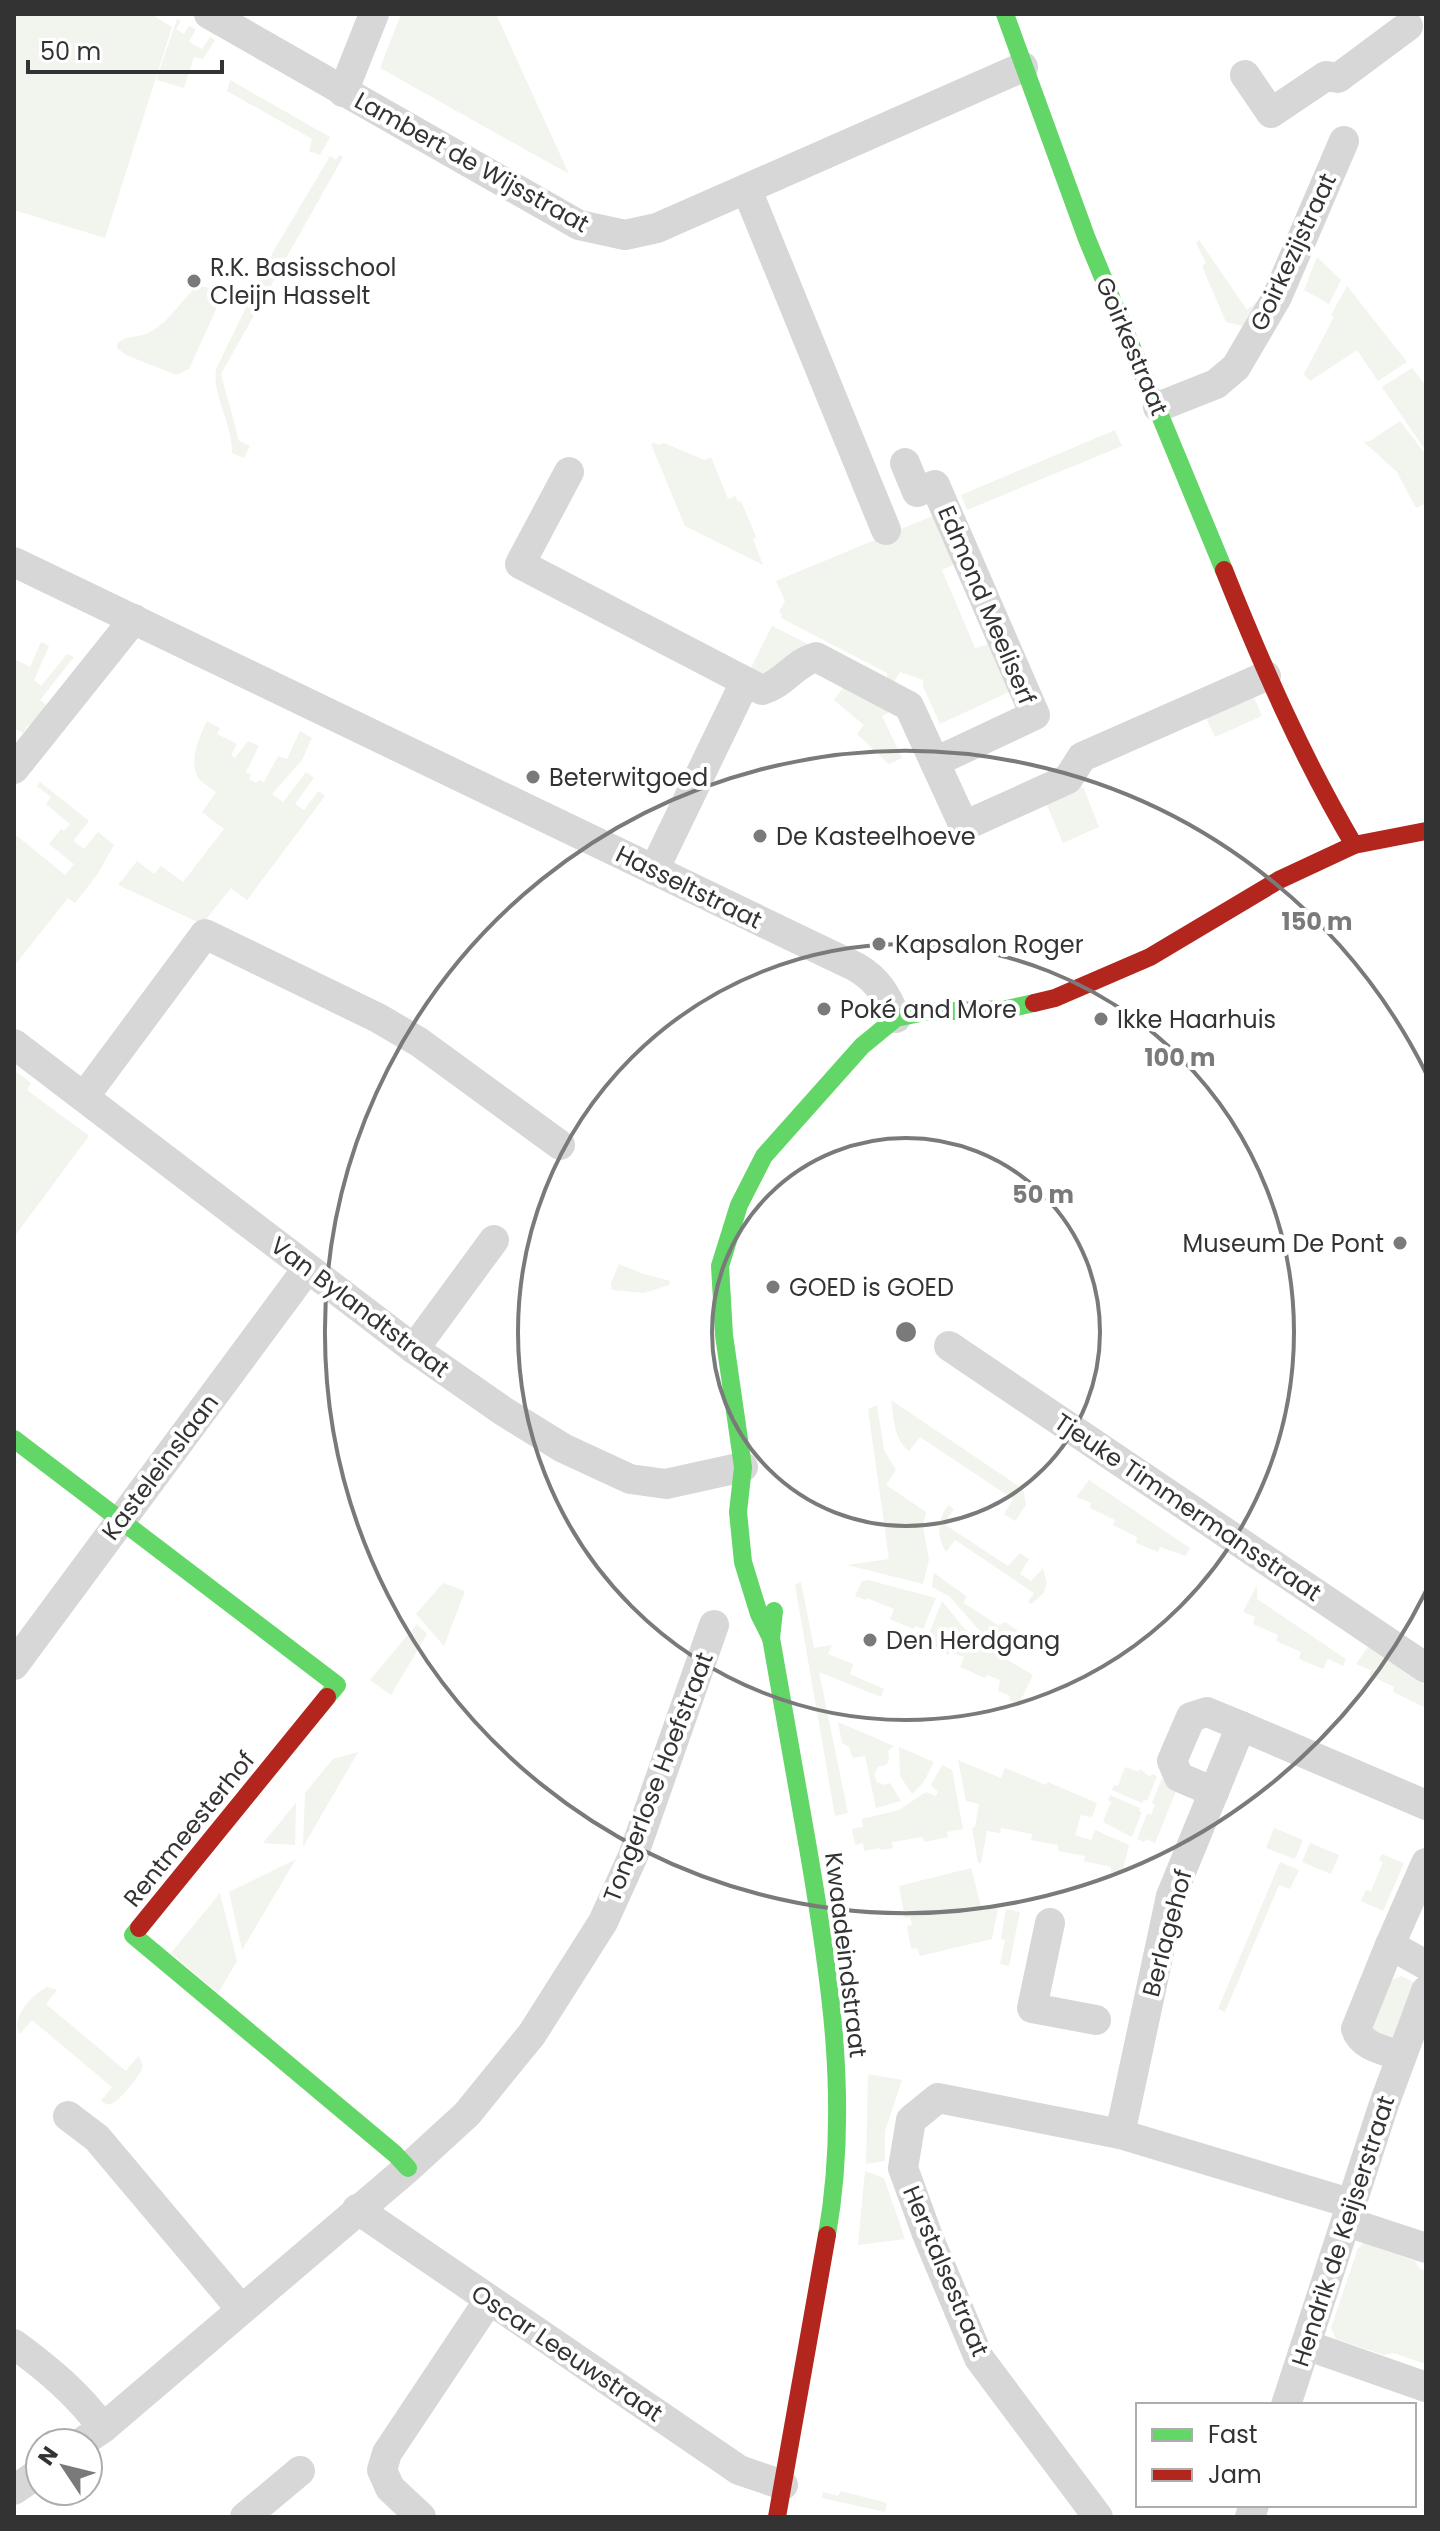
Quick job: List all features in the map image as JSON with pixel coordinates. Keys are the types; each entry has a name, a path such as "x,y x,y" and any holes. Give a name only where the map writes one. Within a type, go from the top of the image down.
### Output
{"street":[{"name":"Lambert de Wijsstraat","path":"209,14 579,225 625,235 657,228 1023,67"},
{"path":"343,92 374,14"},
{"name":"Goirkestraat","path":"1005,14 1087,239 1266,676 1318,784 1354,845"},
{"path":"1245,75 1271,113 1326,76 1338,78 1411,29"},
{"name":"Goirkezijstraat","path":"1158,407 1216,384 1236,367 1277,297 1344,141"},
{"path":"747,190 886,530"},
{"name":"Edmond Meeliserf","path":"905,463 917,492 935,485 1035,715 935,762"},
{"path":"569,472 520,564 762,690 772,687 800,662 816,657 909,706 964,826 1068,779 1082,757 1266,676"},
{"name":"Hasseltstraat","path":"14,562 864,972 873,977 885,992 896,1018"},
{"path":"14,769 134,619"},
{"path":"654,870 745,682"},
{"path":"896,1018 925,1012 1007,1009 1055,998 1150,957 1279,880 1354,845 1426,831"},
{"path":"84,1097 205,934 406,1034 560,1145"},
{"name":"Kwaadeindstraat","path":"771,1638 759,1614 743,1562 738,1512 743,1467 724,1335 720,1266 739,1205 764,1156 862,1046 896,1018"},
{"name":"Van Bylandtstraat","path":"14,1044 414,1349 503,1411 551,1440 630,1479 666,1484 743,1467"},
{"name":"Kwaadeindstraat","path":"774,1176 796,1122"},
{"path":"414,1349 494,1240"},
{"name":"Kasteleinslaan","path":"14,1665 307,1269"},
{"name":"Kwaadeindstraat","path":"724,1303 740,1270"},
{"name":"Tjeuke Timmermansstraat","path":"949,1346 1426,1668"},
{"name":"Rentmeesterhof","path":"14,1439 337,1685 133,1935 408,2168"},
{"name":"Kwaadeindstraat","path":"743,1467 761,1507"},
{"name":"Kwaadeindstraat","path":"774,1593 771,1638 828,1962 835,2032 838,2128 829,2223 777,2517"},
{"name":"Tongerlose Hoefstraat","path":"101,2427 408,2168 467,2114 532,2034 603,1922 633,1856 714,1625"},
{"path":"1214,1792 1179,1777 1172,1761 1191,1717 1207,1712 1426,1805"},
{"name":"Berlagehof","path":"1120,2134 1171,1896 1241,1726"},
{"path":"1401,2056 1367,2044 1359,2038 1356,2029 1426,1863"},
{"name":"Berlagehof","path":"1050,1923 1032,2008 1142,2031"},
{"path":"1390,1945 1426,1965"},
{"name":"Hendrik de Keijserstraat","path":"1287,2403 1401,2056 1426,1991"},
{"name":"Herstalsestraat","path":"1098,2517 979,2358 903,2168 911,2120 938,2098 1120,2134"},
{"path":"68,2116 97,2138 241,2309"},
{"path":"1120,2134 1350,2213 1426,2248"},
{"name":"Oscar Leeuwstraat","path":"357,2209 739,2470 783,2485"},
{"path":"421,2517 390,2488 382,2470 387,2453 489,2300"},
{"path":"14,2344 84,2402 90,2427"},
{"path":"1306,2345 1426,2387"},
{"path":"245,2517 300,2471"}],"shaded area":[{"path":"14,14 151,14 172,27 105,238 14,210"},
{"path":"401,14 496,14 569,174 380,68"},
{"path":"177,19 181,21 176,29 184,34 189,26 196,29 189,42 202,49 210,37 215,40 203,59 194,57 184,88 156,80"},
{"path":"230,80 330,137 320,155 309,151 312,139 227,91"},
{"path":"339,155 343,157 221,374 239,441 250,446 244,458 232,453 217,390 216,369 273,252 330,156 336,160"},
{"path":"1199,240 1247,310 1265,295 1247,327 1226,322 1202,266 1206,263 1196,243"},
{"path":"1317,257 1341,280 1329,304 1304,290"},
{"path":"197,286 206,287 219,296 218,305 189,369 176,375 126,355 117,348 117,344 124,339 146,334 161,325"},
{"path":"1347,286 1407,362 1378,381 1357,350 1310,381 1304,374"},
{"path":"1412,368 1426,386 1426,451 1382,387"},
{"path":"1400,421 1426,455 1426,503 1416,508 1397,472 1364,442"},
{"path":"1115,430 1122,446 967,510 961,495"},
{"path":"664,443 704,460 711,457 728,499 735,496 738,502 741,501 756,537 753,539 763,565 685,526 651,444"},
{"path":"940,513 958,562 942,570 975,648 992,643 1011,691 940,724 923,680 900,672 894,682 887,678 887,673 781,618 779,612 785,601 776,581"},
{"path":"772,626 814,647 775,677 750,670"},
{"path":"41,642 49,646 34,680 41,686 67,654 74,657 40,700 52,710 33,729 28,725 23,733 14,728 14,659 30,667"},
{"path":"846,683 890,712 882,716 902,758 889,764 857,734 864,725 834,700"},
{"path":"1253,695 1262,716 1215,737 1206,718"},
{"path":"207,721 220,728 217,734 237,744 231,755 235,758 248,741 259,746 246,772 251,775 249,779 256,783 259,780 264,782 278,756 287,759 300,731 312,738 302,760 272,794 283,802 306,772 314,778 295,804 304,810 318,791 325,796 247,900 231,888 202,924 118,885 137,861 154,874 161,866 183,882 224,829 202,812 216,792 200,780 194,766 196,750"},
{"path":"40,782 89,821 73,841 84,849 98,832 114,845 97,875 75,903 68,898 14,966 14,840 17,836 65,875 74,864 49,844 61,829 64,831 70,824 46,804 51,797 37,786"},
{"path":"1083,787 1099,827 1063,843 1046,803"},
{"path":"14,1070 31,1083 27,1090 89,1136 14,1237"},
{"path":"619,1264 670,1281 669,1285 644,1293 612,1290 611,1283"},
{"path":"891,1400 1023,1489 1026,1505 1015,1521 1004,1514 1013,1499 920,1437 909,1451 897,1434"},
{"path":"877,1405 884,1450 896,1470 886,1485 926,1512 923,1527 929,1560 923,1584 847,1565 889,1559 868,1409"},
{"path":"1089,1480 1190,1548 1186,1556 1160,1547 1158,1552 1136,1543 1137,1537 1113,1525 1115,1520 1090,1508 1091,1503 1076,1497"},
{"path":"948,1505 954,1509 944,1524 1008,1566 1020,1553 1029,1559 1020,1574 1031,1581 1043,1568 1047,1583 1044,1593 1031,1604 1028,1602 1034,1593 955,1540 946,1552 939,1528"},
{"path":"934,1573 966,1596 964,1603 999,1626 1005,1622 1018,1631 1007,1651 979,1630 949,1596 932,1587"},
{"path":"862,1581 936,1598 923,1629 915,1626 913,1629 890,1619 894,1609 855,1596"},
{"path":"801,1582 814,1648 832,1645 828,1654 853,1664 850,1674 884,1689 881,1697 819,1672 848,1813 835,1816 795,1585"},
{"path":"443,1583 465,1591 444,1646 416,1614"},
{"path":"1257,1585 1257,1599 1346,1659 1343,1666 1328,1659 1323,1669 1299,1659 1301,1652 1276,1641 1278,1635 1253,1624 1255,1617 1243,1612"},
{"path":"942,1601 984,1646 1033,1675 1019,1704 998,1691 1000,1680 987,1675 985,1678 960,1667 964,1657 950,1652 948,1655 926,1641"},
{"path":"417,1624 427,1634 391,1695 370,1680"},
{"path":"1368,1647 1426,1686 1426,1708 1393,1692 1394,1687 1369,1675 1371,1670 1356,1664"},
{"path":"838,1722 894,1746 888,1751 887,1764 878,1767 874,1775 877,1782 890,1783 901,1801 876,1808 865,1756 853,1758 849,1747 842,1743"},
{"path":"899,1747 934,1762 923,1783 912,1794 900,1776"},
{"path":"358,1752 303,1847 305,1793 333,1759"},
{"path":"958,1760 1001,1778 1005,1768 1097,1803 1092,1817 1081,1815 1075,1835 1091,1840 1095,1830 1129,1845 1122,1874 1111,1872 1111,1867 1084,1861 1085,1856 1058,1851 1058,1845 1031,1840 1032,1834 1001,1828 1000,1833 987,1831 981,1863 978,1863 972,1828 975,1827 979,1804 966,1801"},
{"path":"942,1765 952,1770 963,1829 947,1832 948,1837 924,1842 923,1837 892,1842 893,1848 881,1850 864,1851 863,1843 855,1845 852,1829 863,1827 862,1819 899,1810 926,1792 936,1796 938,1792 931,1785"},
{"path":"1125,1767 1139,1772 1140,1769 1150,1777 1152,1774 1157,1776 1147,1801 1142,1803 1112,1790 1114,1785 1118,1786"},
{"path":"1162,1778 1177,1789 1155,1843 1146,1839 1144,1842 1137,1839 1147,1814 1151,1815 1155,1805 1152,1803"},
{"path":"1110,1795 1140,1808 1142,1812 1132,1837 1103,1822 1111,1802 1108,1800"},
{"path":"296,1803 295,1845 263,1843"},
{"path":"1274,1828 1303,1840 1295,1859 1266,1848"},
{"path":"1310,1843 1339,1855 1331,1874 1302,1862"},
{"path":"1382,1854 1404,1863 1383,1911 1361,1901 1366,1890 1371,1891 1383,1862 1379,1860"},
{"path":"296,1859 242,1950 229,1892"},
{"path":"1280,1862 1299,1870 1290,1889 1279,1885 1225,2012 1218,2009"},
{"path":"971,1868 982,1911 998,1908 992,1939 920,1956 917,1948 911,1949 907,1926 912,1925 910,1917 905,1918 899,1886"},
{"path":"220,1893 237,1961 218,1993 171,1953"},
{"path":"1006,1909 1020,1912 1009,1966 1000,1964"},
{"path":"1401,1976 1415,1983 1402,2033 1391,2040 1373,2030 1373,2026 1391,1980"},
{"path":"47,1987 57,1990 46,2004 126,2071 138,2056 141,2060 142,2068 138,2076 113,2103 101,2101 112,2087 32,2020 20,2034 17,2028 20,2014 35,1995"},
{"path":"868,2074 902,2080 885,2131 885,2161 866,2164"},
{"path":"865,2171 884,2178 905,2239 858,2245"},
{"path":"1364,2243 1415,2261 1420,2269 1426,2271 1426,2364 1393,2353 1384,2355 1336,2339 1331,2328 1358,2248"},
{"path":"841,2491 887,2503 885,2512 822,2498 823,2492 838,2496"}],"traffic: fast":[{"path":"1005,14 1087,239 1224,570"},
{"path":"771,1638 759,1614 743,1562 738,1512 743,1467 724,1335 720,1266 739,1205 764,1156 862,1046 896,1018 925,1012 1007,1009 1034,1003"},
{"path":"14,1439 337,1685 327,1697"},
{"path":"774,1611 771,1638 830,1992 837,2138 827,2235"},
{"path":"139,1928 133,1935 408,2168"}],"traffic: jam":[{"path":"1224,570 1284,710 1354,845"},
{"path":"1034,1003 1055,998 1150,957 1279,880 1354,845 1426,831"},
{"path":"139,1928 327,1697"},
{"path":"777,2517 827,2235"}],"place":[{"name":"R.K. Basisschool Cleijn Hasselt","path":"194,281"},
{"name":"Beterwitgoed","path":"533,777"},
{"name":"De Kasteelhoeve","path":"760,836"},
{"name":"Kapsalon Roger","path":"879,944"},
{"name":"Poké and More","path":"824,1009"},
{"name":"Ikke Haarhuis","path":"1101,1019"},
{"name":"Museum De Pont","path":"1400,1243"},
{"name":"GOED is GOED","path":"773,1287"},
{"name":"Den Herdgang","path":"870,1640"}]}
